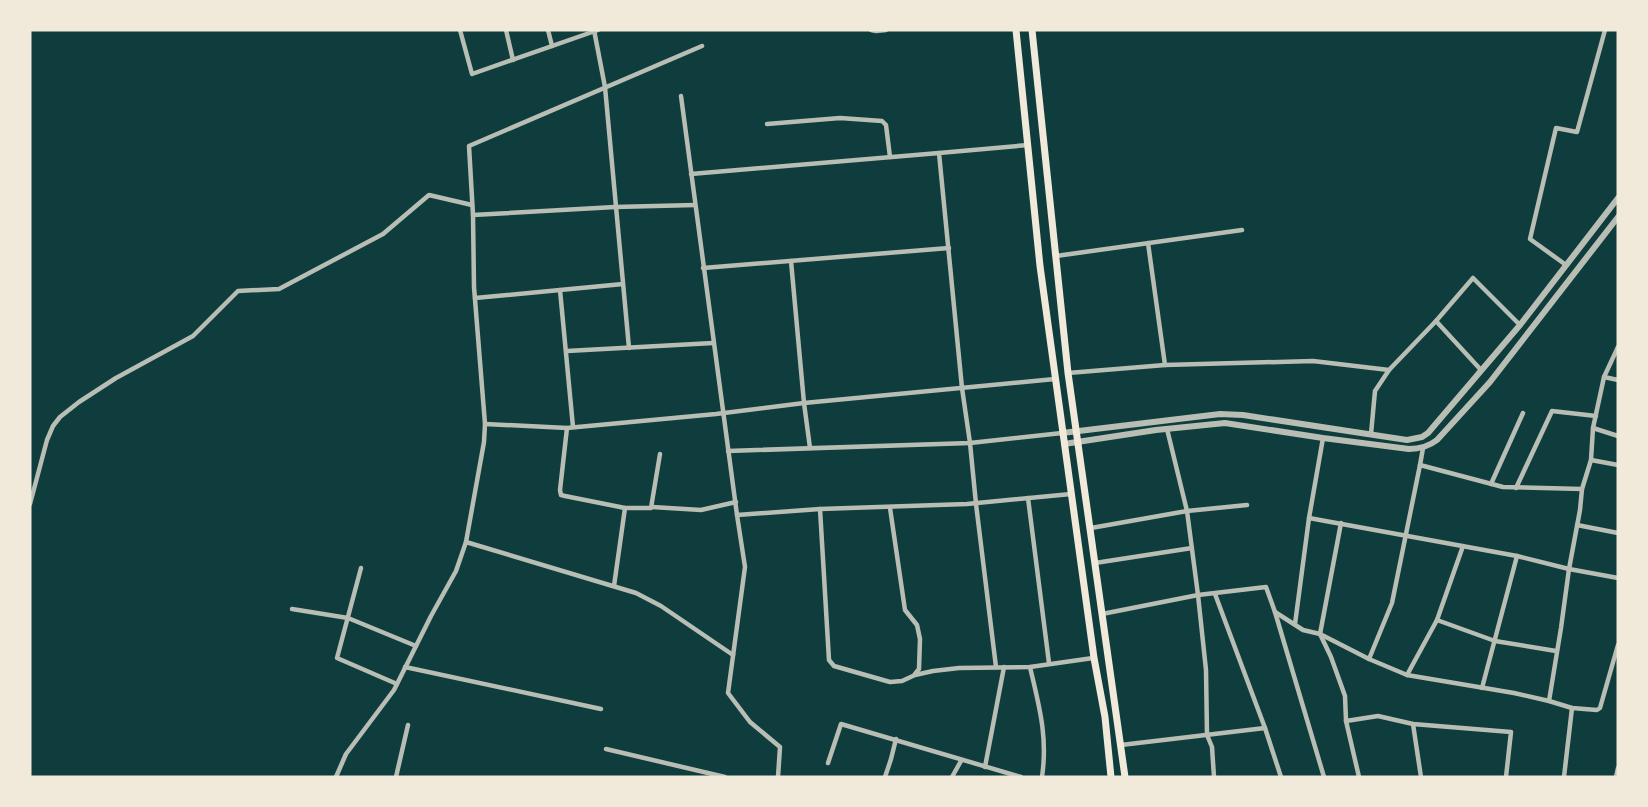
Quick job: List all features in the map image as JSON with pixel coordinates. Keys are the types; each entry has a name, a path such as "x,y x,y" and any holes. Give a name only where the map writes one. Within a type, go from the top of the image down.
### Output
{"main road":[{"path":"1016,30 1055,379 1094,658 1105,717 1111,777"},
{"path":"1032,30 1068,373 1125,777"}],"street":[{"path":"460,30 472,74 596,30 605,87 629,348"},
{"path":"506,30 513,60"},
{"path":"548,30 552,46"},
{"path":"871,30 886,30"},
{"path":"1566,265 1530,239 1556,128 1577,132 1605,30"},
{"path":"336,777 346,754 397,684 456,571 466,542 485,424 475,298 469,146 702,47"},
{"path":"681,96 745,566 728,693 750,722 780,747 778,777"},
{"path":"767,124 840,118 882,121 886,125 890,157"},
{"path":"691,174 1028,145"},
{"path":"939,153 962,388 996,667"},
{"path":"30,504 47,440 60,417 116,378 192,336 238,291 279,289 383,234 429,195 472,205"},
{"path":"728,451 970,443 1220,414 1414,440 1425,435 1520,325 1618,198"},
{"path":"473,215 695,205"},
{"path":"1064,444 1167,429 1230,424 1409,449 1423,448 1437,440 1490,382 1618,217"},
{"path":"1055,256 1242,230"},
{"path":"1148,243 1165,365"},
{"path":"703,268 949,248"},
{"path":"791,261 810,448"},
{"path":"1371,435 1375,391 1390,370 1474,278 1520,325"},
{"path":"475,298 623,284"},
{"path":"560,290 570,428 561,495 625,508 649,509 701,510 736,502"},
{"path":"1436,321 1482,370"},
{"path":"566,351 713,343"},
{"path":"1549,701 1582,489 1591,460 1593,428 1604,377 1618,347"},
{"path":"1068,373 1165,365 1322,362 1390,370"},
{"path":"1604,377 1618,380"},
{"path":"485,424 570,428 1055,379"},
{"path":"1516,488 1552,411 1596,416"},
{"path":"1492,484 1523,413"},
{"path":"1593,428 1618,436"},
{"path":"1167,429 1187,511 1192,548 1206,670 1208,735 1212,747 1214,777"},
{"path":"1295,625 1323,438"},
{"path":"1369,659 1392,603 1423,448"},
{"path":"652,507 660,454"},
{"path":"1591,460 1618,465"},
{"path":"1420,465 1503,487 1582,489"},
{"path":"737,515 975,503 1071,494"},
{"path":"1028,498 1049,663"},
{"path":"1091,528 1187,511 1247,505"},
{"path":"614,586 625,508"},
{"path":"890,508 905,610 917,625 920,639 919,669 915,675"},
{"path":"820,509 831,664 890,682 933,671 1030,667 1094,658"},
{"path":"1309,518 1517,556 1618,578"},
{"path":"1341,523 1320,634 1345,696 1346,721 1359,777"},
{"path":"1577,525 1618,533"},
{"path":"466,542 636,593 661,606 733,655"},
{"path":"1407,675 1437,620 1463,546"},
{"path":"1096,563 1192,548"},
{"path":"1482,688 1517,556"},
{"path":"360,568 337,658 397,684"},
{"path":"1102,614 1215,593 1266,587 1324,777"},
{"path":"1215,593 1281,777"},
{"path":"292,608 348,618 416,646"},
{"path":"1275,612 1303,630 1320,634 1407,675 1549,701 1572,708 1601,708 1618,645"},
{"path":"1437,620 1495,641 1556,651"},
{"path":"405,667 601,709"},
{"path":"985,767 1004,667"},
{"path":"1030,667 1043,720 1045,760 1042,777"},
{"path":"1564,777 1572,708"},
{"path":"1346,721 1378,716 1413,724 1511,732 1506,777"},
{"path":"828,763 841,724 1021,777"},
{"path":"1413,724 1421,777"},
{"path":"396,777 408,725"},
{"path":"1121,746 1265,728"},
{"path":"885,777 896,740"},
{"path":"606,749 724,777"},
{"path":"952,777 961,761"},
{"path":"1616,777 1618,768"}]}
